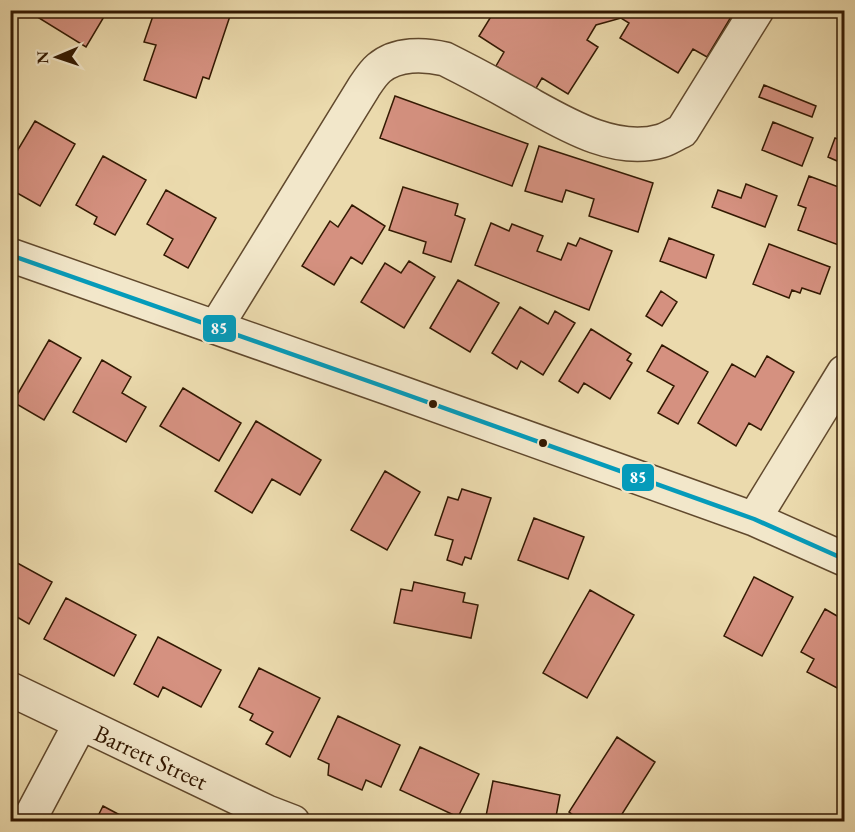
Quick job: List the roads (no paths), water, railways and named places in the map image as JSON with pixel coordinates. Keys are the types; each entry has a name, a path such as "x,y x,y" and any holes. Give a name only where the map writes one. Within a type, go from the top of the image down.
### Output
{"street":[{"path":"216,327 378,68 394,60 411,57 427,55 445,58 590,135 616,142 640,144 662,141 682,131 757,10"},
{"path":"10,255 754,519 844,559"},
{"path":"754,519 844,372"},
{"name":"Barrett Street","path":"10,689 267,813 293,822"},
{"path":"28,822 80,724"}]}
